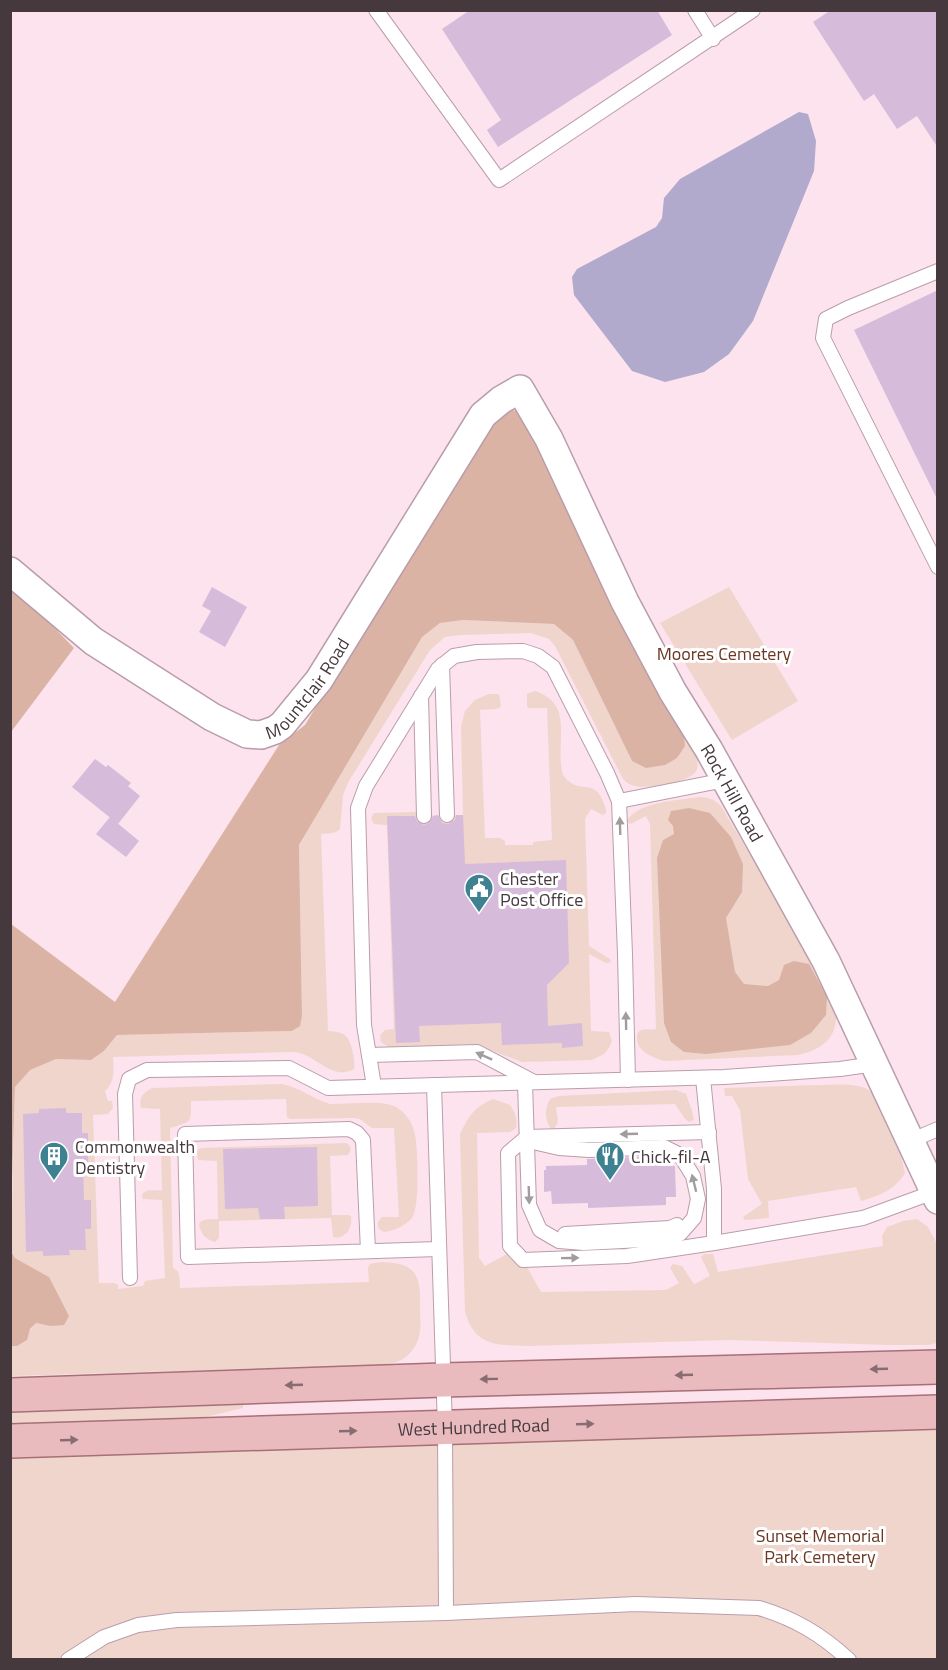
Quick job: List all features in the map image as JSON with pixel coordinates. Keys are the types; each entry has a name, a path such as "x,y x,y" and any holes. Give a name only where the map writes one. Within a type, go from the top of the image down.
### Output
{"main road":[{"path":"10,1395 443,1380 938,1367"},
{"name":"West Hundred Road","path":"10,1442 938,1412"}],"street":[{"name":"Mountclair Road","path":"10,571 93,641 212,717 247,734 261,735 275,730 282,725 319,680 483,415 501,399 520,388"},
{"name":"Rock Hill Road","path":"520,388 549,440 625,602 673,692 709,750 826,961 936,1196"}],"lane":[{"path":"376,10 500,180 753,10"},
{"path":"695,10 713,39"},
{"path":"938,271 825,319 823,338 938,567"},
{"path":"374,1086 364,1025 358,808 366,786 438,669 454,656 477,652 523,651 538,656 553,668 619,801 628,1080"},
{"path":"442,665 447,815"},
{"path":"421,696 424,816"},
{"path":"619,801 725,780"},
{"path":"369,1054 477,1052 530,1083"},
{"path":"130,1278 125,1094 129,1079 147,1070 290,1068 328,1088 703,1078 840,1069 875,1064"},
{"path":"703,1078 714,1189 714,1244"},
{"path":"527,1137 533,1142 559,1148 589,1150 664,1148 680,1155 693,1176 698,1199 694,1218 680,1234 660,1239 584,1243 559,1240 540,1230 529,1205 527,1137 530,1083"},
{"path":"434,1085 445,1428 446,1612"},
{"path":"368,1251 363,1140 357,1133 349,1129 185,1134 188,1257 438,1249"},
{"path":"910,1141 938,1129"},
{"path":"709,1132 527,1137 508,1153 510,1246 523,1260 627,1256 714,1244 863,1218 936,1196"},
{"path":"68,1659 104,1637 138,1625 177,1620 636,1604 759,1608 808,1628 830,1642 849,1659"}],"green space":[{"name":"Moores Cemetery","path":"729,587 798,701 732,740 660,623"},
{"path":"463,620 554,624 573,640 632,761 683,729 691,743 698,764 694,774 679,781 659,785 641,787 626,782 555,646 549,639 531,633 445,637 430,650 349,781 343,795 340,829 334,833 321,834 328,1031 339,1032 346,1036 353,1053 354,1069 339,1072 294,1052 113,1057 112,1080 105,1091 108,1101 112,1101 113,1108 108,1114 93,1115 99,1283 114,1283 118,1285 118,1289 143,1286 145,1281 165,1278 162,1200 143,1199 142,1195 148,1191 162,1190 160,1109 141,1108 140,1101 144,1093 152,1088 282,1084 330,1104 381,1103 398,1108 408,1118 415,1135 417,1191 415,1212 409,1221 399,1228 384,1232 378,1226 382,1217 399,1217 394,1128 372,1128 360,1119 354,1118 290,1119 287,1117 286,1099 191,1101 189,1120 170,1128 173,1268 179,1274 180,1288 369,1282 368,1267 370,1264 384,1262 403,1265 415,1274 418,1280 420,1329 416,1345 403,1359 383,1365 11,1376 10,1346 17,1346 36,1323 50,1326 49,1277 15,1258 11,1249 15,1087 29,1070 56,1059 91,1060 104,1051 117,1035 292,1031 299,1026 302,1016 299,845 422,636 440,623"},
{"name":"Chester Post Office","path":"535,691 548,697 560,715 563,775 576,785 598,792 606,810 603,815 591,809 585,819 589,946 610,959 611,962 606,963 589,954 591,1031 609,1032 612,1041 604,1054 592,1060 522,1062 474,1044 390,1048 381,1042 380,1035 385,1030 394,1029 387,825 374,824 371,818 374,813 416,812 417,816 463,815 461,726 465,711 475,700 489,694 499,694 501,706 499,708 480,710 485,838 500,838 505,841 505,845 533,845 533,842 552,840 547,708 528,708 527,694"},
{"path":"698,797 711,799 721,806 830,989 834,1001 836,1023 828,1040 811,1051 798,1055 664,1061 646,1053 639,1047 637,1037 639,1032 656,1029 650,824 646,816 631,824 626,822 632,815 648,806"},
{"path":"846,1085 865,1088 883,1106 889,1117 900,1152 905,1173 901,1179 891,1188 861,1201 856,1187 768,1201 769,1218 745,1220 743,1217 762,1204 748,1179 740,1110 732,1096 725,1096 724,1088"},
{"path":"676,1090 686,1094 694,1120 689,1122 685,1119 675,1104 556,1107 558,1122 554,1129 550,1128 546,1117 550,1099 559,1096"},
{"path":"493,1099 510,1105 516,1116 517,1125 510,1132 477,1133 479,1258 485,1266 507,1254 523,1260 541,1292 666,1290 679,1283 670,1268 673,1264 682,1266 694,1284 710,1276 701,1257 704,1254 713,1254 718,1272 883,1246 882,1236 887,1227 917,1219 928,1227 937,1244 937,1343 889,1345 728,1340 529,1346 498,1344 481,1338 474,1332 465,1311 460,1134 473,1113 481,1105"},
{"path":"346,1143 351,1149 348,1155 330,1156 332,1215 351,1216 351,1225 341,1237 333,1237 331,1218 219,1221 219,1238 215,1242 206,1238 202,1233 199,1224 201,1222 218,1219 217,1161 198,1160 198,1149"},
{"path":"243,1397 243,1408 201,1418 11,1424 10,1404"},
{"name":"Sunset Memorial Park Cemetery","path":"937,1427 937,1659 11,1659 10,1457"}],"shaded area":[{"path":"799,112 808,114 816,141 814,171 753,321 729,354 704,372 665,382 632,371 574,295 572,277 577,269 656,227 662,218 664,198 680,179"},
{"path":"513,410 522,413 683,729 685,746 677,758 665,765 646,768 632,761 573,640 554,624 463,620 440,623 422,637 299,845 302,1016 300,1026 292,1031 117,1035 104,1051 91,1060 56,1059 30,1070 15,1087 11,1215 11,924 115,1002 279,745 305,725 486,425 498,414"},
{"path":"11,583 74,648 11,732"},
{"path":"689,808 710,813 731,837 743,864 742,892 726,918 735,972 744,984 768,986 779,980 784,965 794,961 809,964 827,997 826,1015 811,1033 790,1045 706,1054 684,1052 671,1042 664,1023 657,858 663,840 674,834 673,826 668,820 671,811"},
{"path":"10,1249 15,1258 49,1277 69,1316 64,1325 50,1326 36,1323 30,1329 27,1340 17,1346 11,1346"}],"building":[{"path":"470,10 657,10 672,35 498,147 487,130 501,120 442,29"},
{"path":"831,10 938,10 938,148 917,116 897,129 874,94 864,101 813,22"},
{"path":"938,290 938,501 854,330"},
{"path":"212,587 247,607 225,647 199,632 211,611 202,606"},
{"path":"95,759 106,767 108,765 131,783 128,786 140,796 118,824 72,787"},
{"name":"Chester Post Office","path":"438,815 442,823 448,824 455,820 456,815 463,815 465,864 566,860 569,963 547,985 548,1026 582,1023 583,1046 562,1048 562,1043 502,1045 501,1023 419,1026 420,1042 396,1043 387,816 415,816 417,821 424,825 429,823 433,816"},
{"path":"110,817 139,841 126,857 96,834"},
{"name":"Commonwealth Dentistry","path":"66,1108 66,1113 82,1113 82,1133 88,1133 88,1162 83,1162 84,1200 91,1200 91,1229 85,1229 86,1250 69,1250 70,1255 43,1256 43,1251 26,1252 23,1114 39,1113 39,1109"},
{"path":"317,1147 318,1206 284,1207 285,1219 260,1219 258,1208 225,1209 223,1149"},
{"name":"Chick-fil-A","path":"662,1156 664,1166 675,1166 676,1197 666,1197 666,1205 588,1208 588,1203 552,1204 551,1191 544,1192 546,1166 587,1165 587,1159"}],"place":[{"name":"Chester Post Office","path":"479,914"},
{"name":"Commonwealth Dentistry","path":"54,1182"},
{"name":"Chick-fil-A","path":"610,1182"}]}
